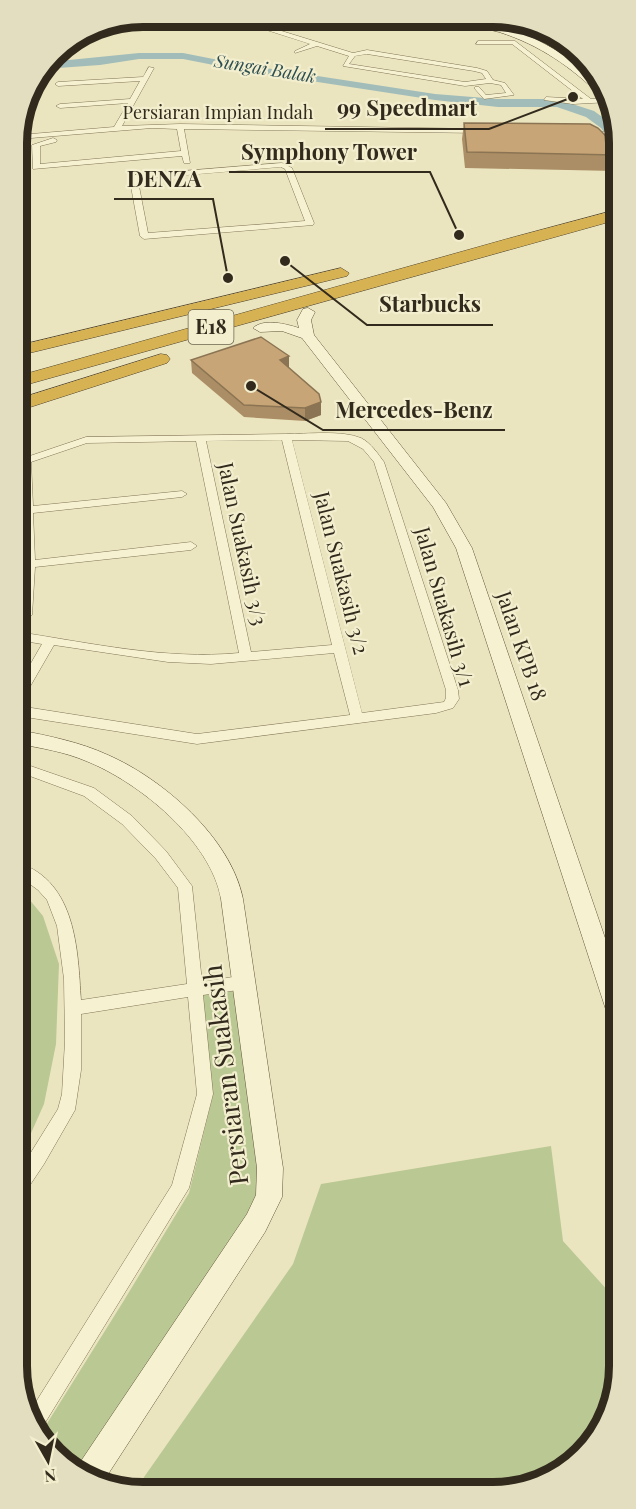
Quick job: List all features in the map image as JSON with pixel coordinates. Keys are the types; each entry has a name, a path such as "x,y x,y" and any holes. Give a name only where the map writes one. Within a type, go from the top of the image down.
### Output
{"highway":[{"path":"557,213 609,202"},
{"name":"E18","path":"27,369 490,240 609,210"},
{"name":"E18","path":"27,379 400,273 609,217"},
{"path":"233,334 261,328 507,250 609,223"},
{"path":"27,350 360,268 507,226"},
{"path":"27,404 386,282 400,273"}],"street":[{"path":"261,27 353,55 367,52 476,69 485,72 490,81"},
{"path":"496,27 534,35"},
{"path":"478,44 513,42 538,37"},
{"path":"544,39 590,80"},
{"path":"513,42 589,101"},
{"path":"297,52 316,44"},
{"path":"353,55 345,65 465,84 490,81 503,84 511,95 484,96 477,88"},
{"path":"392,74 411,59"},
{"path":"118,127 151,68"},
{"path":"132,101 60,108 58,80 144,79"},
{"path":"546,99 601,100"},
{"path":"180,126 187,163"},
{"name":"Persiaran Impian Indah","path":"31,136 118,127 180,126 487,130"},
{"path":"576,131 608,132"},
{"path":"143,132 44,141 36,145 36,166 185,153"},
{"path":"282,165 288,168 310,223 220,233 144,236 134,181 145,175 282,165"},
{"path":"261,328 283,327 307,334 304,320 308,312"},
{"name":"Jalan KPB 18","path":"307,334 433,497 464,548 609,983"},
{"name":"Jalan Suakasih 3/1","path":"27,459 86,440 286,437 348,438 359,441 374,453 379,462 453,699 448,705 197,740 27,712"},
{"name":"Jalan Suakasih 3/2","path":"286,437 357,718"},
{"name":"Jalan Suakasih 3/3","path":"200,438 246,658"},
{"path":"28,510 182,494"},
{"path":"27,502 27,590"},
{"path":"28,564 191,546"},
{"path":"27,637 168,658 246,658 340,648"},
{"path":"27,680 50,641"},
{"name":"Persiaran Suakasih","path":"27,739 83,753 114,766 145,787 201,837 227,877 245,982 270,1168 270,1197 256,1222 93,1470"},
{"path":"27,770 89,792 127,820 161,855 185,886 205,1094 180,1188 39,1416"},
{"path":"27,874 43,883 60,911 69,954 75,1057 66,1109 27,1169"},
{"path":"72,1008 245,982"}],"green space":[{"path":"27,897 43,916 59,964 56,1044 44,1104 27,1142"},
{"path":"239,989 262,1196 247,1222 84,1465 78,1461 78,1431 48,1431 45,1427 189,1193 213,1095 202,994"},
{"path":"551,1146 563,1241 609,1292 607,1388 597,1417 575,1448 551,1466 537,1473 508,1481 141,1482 293,1264 321,1184"}],"building":[{"path":"464,123 590,124 598,128 609,139 609,155 467,152"},
{"path":"261,337 289,356 280,360 319,394 321,402 305,408 244,405 191,360"}],"waterway":[{"name":"Sungai Balak","path":"58,65 139,56 183,56 239,67 435,97 498,103 557,103 590,114 608,129"}],"place":[{"name":"99 Speedmart","path":"573,97"},
{"name":"Symphony Tower","path":"459,235"},
{"name":"Starbucks","path":"285,261"},
{"name":"DENZA","path":"228,278"},
{"name":"Mercedes-Benz","path":"251,386"}]}
